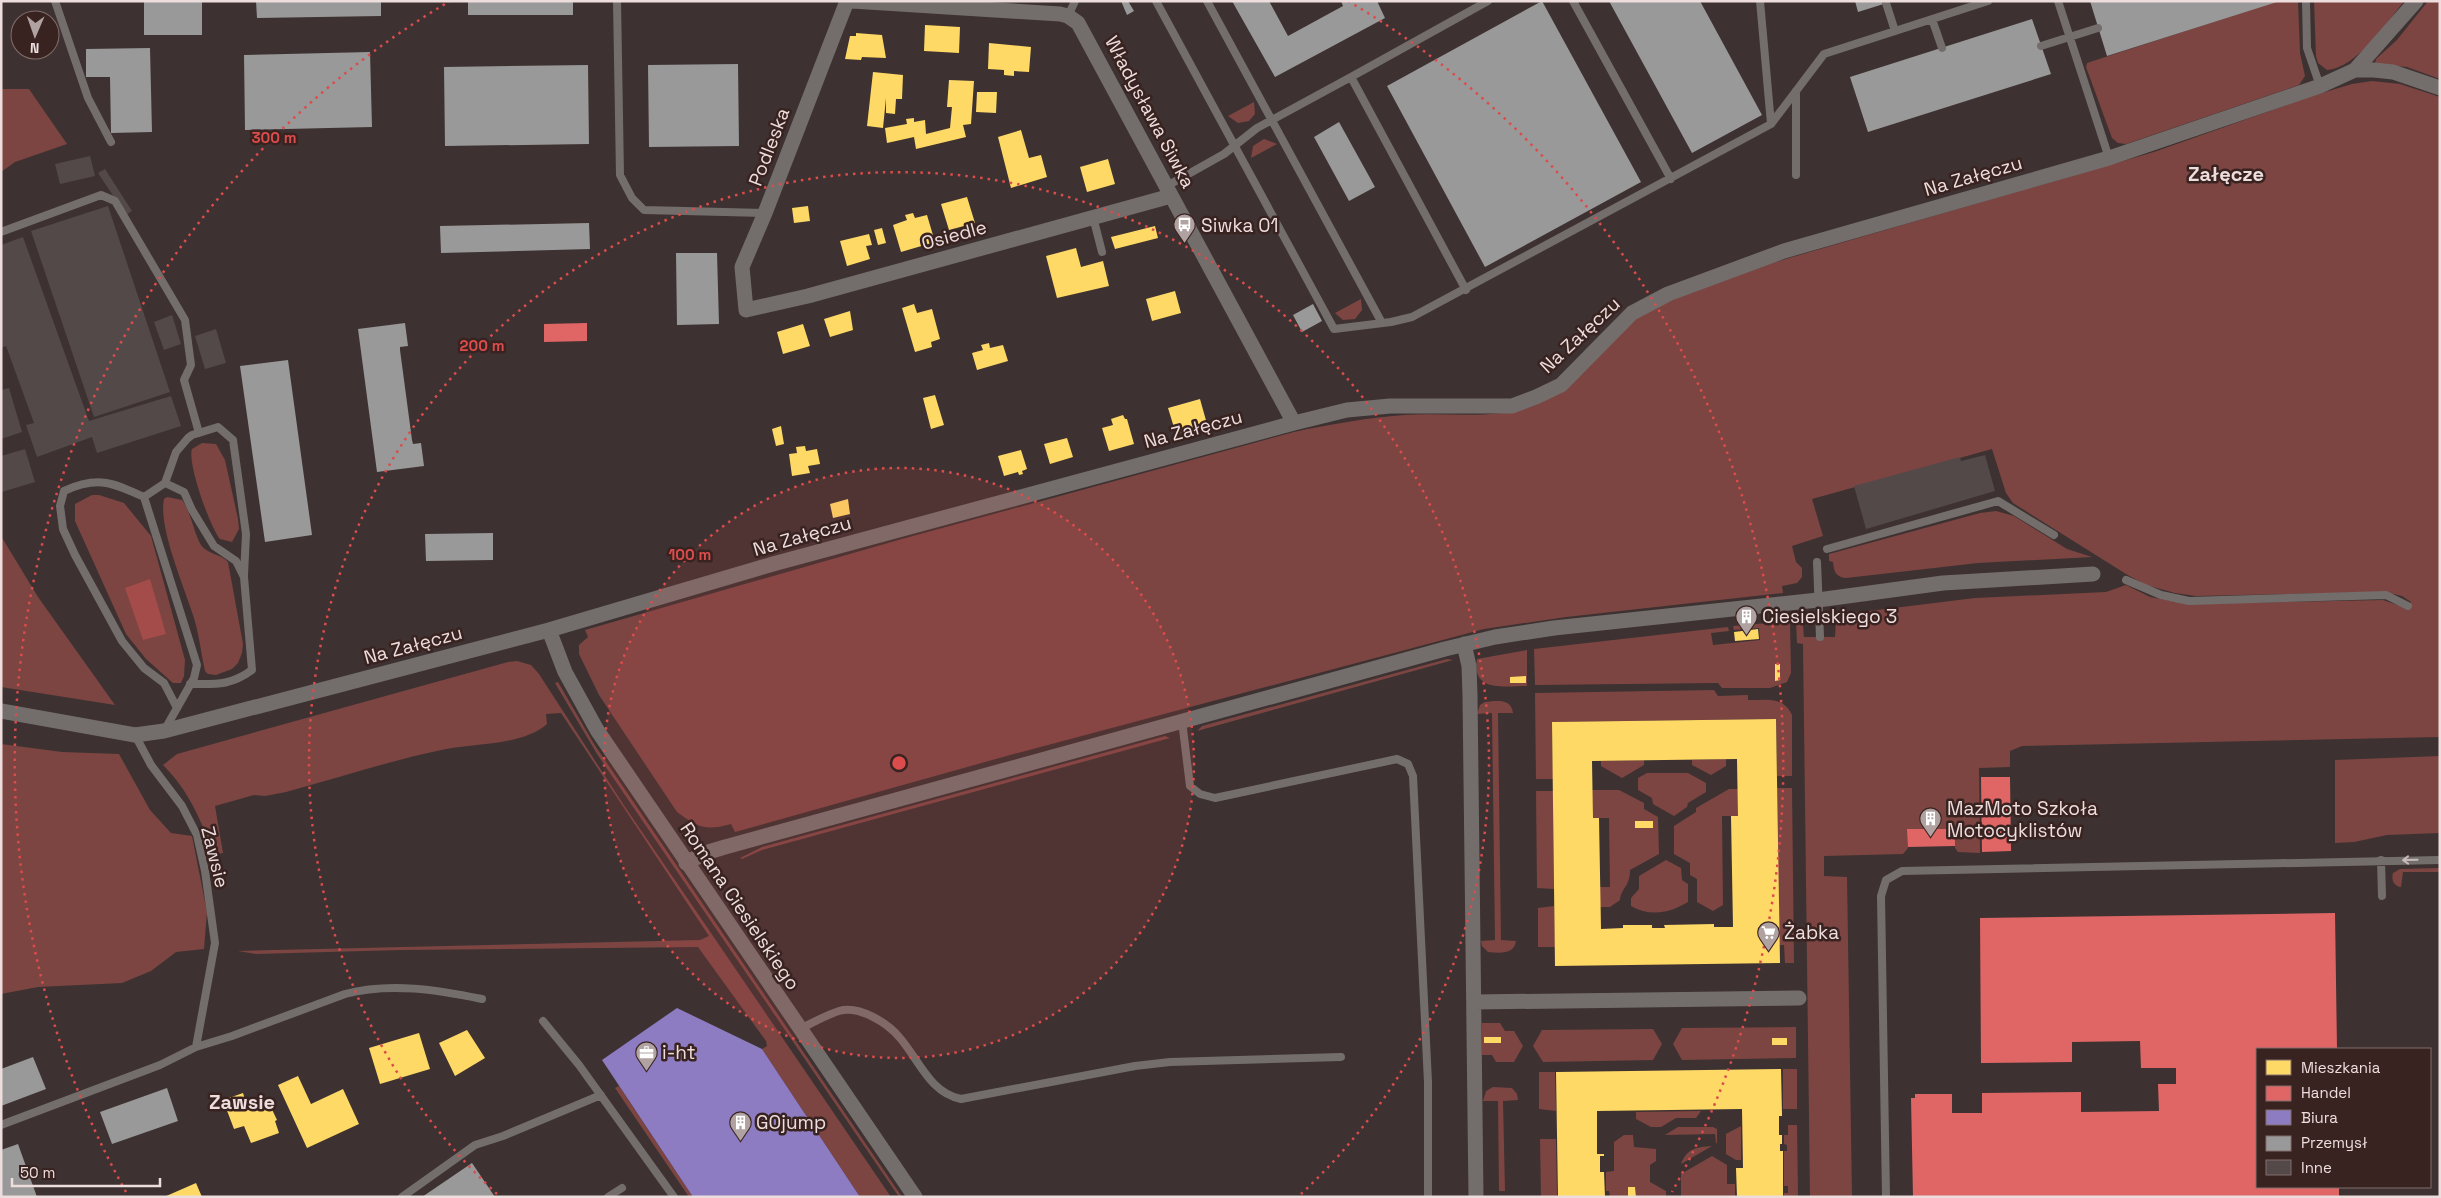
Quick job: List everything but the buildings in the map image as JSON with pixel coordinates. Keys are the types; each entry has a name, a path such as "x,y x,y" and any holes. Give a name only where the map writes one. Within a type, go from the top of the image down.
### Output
{"street":[{"name":"Podleska","path":"746,310 742,267 765,213 846,1"},
{"path":"852,1 1068,16"},
{"name":"Na Załęczu","path":"1,711 135,734 164,731 549,630 782,562 1347,410 1390,406 1512,406 1561,385 1632,313 1668,294 1784,251 2109,158 2320,86 2355,70 2416,1"},
{"name":"Władysława Siwka","path":"1068,16 1083,30 1294,423"},
{"name":"Na Załęczu","path":"2355,70 2393,72 2440,88"},
{"name":"Osiedle","path":"746,310 808,296 1093,217 1169,191"},
{"path":"686,863 705,853 1464,644 1554,628 1818,600 1943,583 2093,574"},
{"name":"Romana Ciesielskiego","path":"549,630 565,672 579,700 686,863 915,1197"},
{"path":"1464,644 1469,666 1476,1197"},
{"path":"1474,1002 1799,998"}],"lane":[{"path":"55,1 88,98 111,142"},
{"path":"617,1 620,175 632,198 644,210 765,213"},
{"path":"1068,16 1075,1"},
{"path":"1156,1 1334,328 1382,323 1412,317 1466,290 1771,124 1824,54 1988,1"},
{"path":"1207,1 1382,323"},
{"path":"1169,191 1271,120 1488,1"},
{"path":"1573,1 1671,178"},
{"path":"1760,1 1771,124"},
{"path":"2058,1 2109,158"},
{"path":"2306,1 2307,48 2320,86"},
{"path":"1886,3 1895,31"},
{"path":"1932,19 1942,48"},
{"path":"2041,46 2098,28"},
{"path":"1351,77 1466,290"},
{"path":"1796,91 1796,175"},
{"path":"1,232 101,194 115,201 185,320 191,365 184,380 199,433"},
{"path":"1093,217 1102,252"},
{"path":"144,497 165,483 176,452 188,438 218,427 233,440 246,534 244,577 252,670 240,680 228,684 190,684"},
{"path":"164,731 190,684 197,664 144,497 115,483 84,482 64,491 60,506 63,529 75,555 122,641 144,668 164,683 176,708"},
{"path":"165,483 184,492 192,510 214,546 236,561 244,577"},
{"path":"1827,549 1998,501 2054,535"},
{"path":"1817,562 1820,637"},
{"path":"2126,580 2161,595 2189,600 2386,595 2408,606"},
{"path":"1182,721 1190,786 1200,794 1215,798 1397,759 1408,764 1413,776 1428,1082 1428,1197"},
{"name":"Zawsie","path":"135,734 151,765 182,806 197,835 205,871 215,943 196,1047"},
{"path":"2381,860 2382,896"},
{"path":"1886,1197 1881,896 1886,880 1902,871 2440,860"},
{"path":"1,1125 160,1065 196,1047 232,1036 354,991 380,988 432,990 482,999"},
{"path":"800,1029 840,1011 860,1011 877,1020 899,1036 940,1090 961,1099 1170,1062 1341,1057"},
{"path":"543,1021 601,1095 674,1197"},
{"path":"402,1197 475,1145 503,1136 601,1095"},
{"path":"608,1197 622,1188"}],"shaded area":[{"path":"2278,1 2298,1 2300,53 2305,76 2299,85 2126,144 2118,143 2112,138 2086,67 2087,63"},
{"path":"2314,1 2404,1 2380,32 2349,62 2338,68 2327,70 2318,63 2316,56"},
{"path":"2428,1 2440,1 2440,79 2407,67 2375,64 2376,59 2397,40"},
{"path":"2372,81 2400,84 2440,97 2440,737 2022,746 2010,751 2010,767 1979,768 1980,853 1958,852 1955,848 1955,829 1908,829 1908,848 1903,854 1824,856 1824,876 1847,877 1852,1197 1810,1197 1803,644 1797,643 1796,621 1803,625 1804,637 1835,637 1836,620 1845,614 1975,598 2106,592 2126,585 2150,597 2187,604 2383,600 2406,608 2411,602 2402,596 2385,592 2196,596 2175,593 2146,585 2013,503 2006,493 1992,449 1812,499 1823,536 1792,546 1796,562 1802,568 1802,577 1797,583 1782,586 1783,593 1566,617 1484,629 1010,755 735,832 731,824 703,827 691,822 677,812 599,695 579,654 579,645 588,637 585,630 902,539 1294,432 1390,416 1503,413 1522,409 1540,403 1557,393 1645,310 1772,263 2154,152 2312,96 2352,84"},
{"path":"1,89 29,89 67,144 15,162 1,172"},
{"path":"1254,102 1255,114 1249,121 1238,123 1228,116"},
{"path":"1264,139 1277,144 1251,158 1253,146"},
{"path":"1361,299 1362,310 1355,319 1343,320 1335,313"},
{"path":"202,443 216,444 225,460 239,529 232,542 220,539 205,509 196,480 191,456 192,449"},
{"path":"92,495 99,495 124,503 151,536 185,660 184,676 181,683 173,683 146,659 126,634 75,521 75,504"},
{"path":"167,497 182,500 188,510 201,545 228,562 243,644 238,663 232,669 216,675 208,674 205,671 195,622 168,540 163,511 164,499"},
{"path":"1996,511 2014,516 2067,549 2092,557 1978,563 1846,578 1837,575 1833,562 1829,561 1829,554 1980,513"},
{"path":"1,536 38,597 115,705 1,687"},
{"path":"150,579 166,634 143,640 125,588"},
{"path":"1790,621 1791,673 1787,682 1770,688 1722,688 1718,683 1535,685 1534,649 1728,627 1729,631 1711,633 1713,645 1760,640 1759,628 1734,630 1733,626"},
{"path":"1527,650 1527,686 1492,685 1479,678 1477,659"},
{"path":"1447,659 1453,660 1197,731 1202,726"},
{"path":"517,661 531,665 539,674 625,807 891,1197 860,1197 762,1049 767,1046 766,1041 698,947 400,950 256,954 238,951 700,940 709,936 561,713 546,714 547,724 537,731 511,740 422,754 286,792 265,796 254,795 215,806 223,853 213,855 194,807 180,785 163,765 177,754"},
{"path":"558,682 594,744 902,1197 899,1197 597,754 555,683"},
{"path":"1714,690 1718,696 1748,695 1748,700 1773,700 1789,709 1792,715 1792,776 1777,776 1776,719 1552,722 1553,779 1536,779 1535,693"},
{"path":"1503,701 1512,708 1513,713 1498,713 1501,940 1516,941 1512,949 1501,953 1488,952 1482,946 1481,941 1495,940 1492,713 1477,714 1480,705 1485,702"},
{"path":"1165,736 1170,738 762,850 742,859 740,858 762,847"},
{"path":"1,744 62,752 119,754 150,810 171,833 192,836 207,912 204,949 176,952 151,971 122,983 38,987 1,994"},
{"path":"2440,756 2440,833 2387,835 2354,842 2335,843 2335,760"},
{"path":"1726,759 1726,766 1711,775 1692,765 1692,760"},
{"path":"1644,760 1644,765 1622,778 1601,766 1601,761"},
{"path":"1647,773 1688,773 1706,783 1706,792 1688,803 1687,807 1674,816 1653,804 1652,798 1638,790 1638,778"},
{"path":"1777,788 1792,788 1794,963 1785,963 1784,945 1779,945"},
{"path":"1729,789 1738,789 1738,816 1722,816 1723,905 1713,911 1697,902 1697,879 1690,875 1690,863 1674,854 1674,826 1696,812 1696,808"},
{"path":"1592,790 1619,790 1644,803 1644,809 1658,817 1659,854 1630,870 1629,880 1620,900 1610,907 1600,907 1600,887 1610,887 1609,818 1593,818"},
{"path":"1536,791 1553,791 1554,889 1537,888"},
{"path":"1666,860 1681,868 1682,880 1688,884 1688,902 1674,909 1660,912 1645,912 1631,906 1631,898 1639,889 1639,876"},
{"path":"2440,868 2440,872 2403,872 2401,887 2395,884 2392,876 2393,873 2400,869"},
{"path":"1554,906 1555,947 1538,947 1538,908"},
{"path":"1482,1023 1500,1023 1505,1031 1514,1031 1523,1046 1514,1062 1496,1062 1492,1055 1482,1055"},
{"path":"1796,1027 1796,1058 1682,1060 1673,1044 1682,1028"},
{"path":"1653,1029 1662,1044 1653,1060 1543,1062 1533,1046 1542,1030"},
{"path":"1783,1069 1797,1069 1797,1109 1783,1109"},
{"path":"1539,1072 1555,1072 1556,1111 1539,1109"},
{"path":"619,1086 693,1197 689,1197 615,1088"},
{"path":"1493,1087 1512,1088 1517,1094 1518,1100 1503,1101 1505,1191 1499,1191 1498,1101 1483,1101 1486,1091"},
{"path":"1701,1111 1696,1118 1676,1118 1661,1127 1651,1127 1636,1119 1636,1112"},
{"path":"1788,1125 1797,1125 1798,1197 1784,1197 1784,1193 1788,1193 1788,1186 1784,1186 1784,1151 1787,1151 1787,1145 1784,1144 1784,1135 1788,1135"},
{"path":"1741,1126 1741,1160 1736,1160 1726,1154 1726,1134"},
{"path":"1678,1127 1713,1127 1717,1129 1717,1143 1715,1134 1665,1135"},
{"path":"1624,1135 1633,1135 1634,1147 1656,1149 1656,1161 1650,1165 1650,1182 1666,1191 1666,1197 1636,1197 1635,1187 1628,1187 1628,1197 1610,1197 1609,1191 1606,1191 1606,1172 1614,1171 1614,1142"},
{"path":"1540,1139 1556,1139 1557,1197 1541,1197"},
{"path":"1712,1146 1681,1164 1686,1155 1693,1149"},
{"path":"1712,1156 1727,1165 1727,1184 1735,1184 1735,1197 1681,1197 1681,1174"}],"place":[{"name":"Siwka 01","path":"1185,244"},
{"name":"Ciesielskiego 3","path":"1746,635"},
{"name":"MazMoto Szkoła Motocyklistów","path":"1931,838"},
{"name":"Żabka","path":"1768,951"},
{"name":"i-ht","path":"646,1071"},
{"name":"GOjump","path":"740,1141"}],"district":[{"name":"Załęcze","path":"2226,174"},
{"name":"Zawsie","path":"242,1102"}]}
